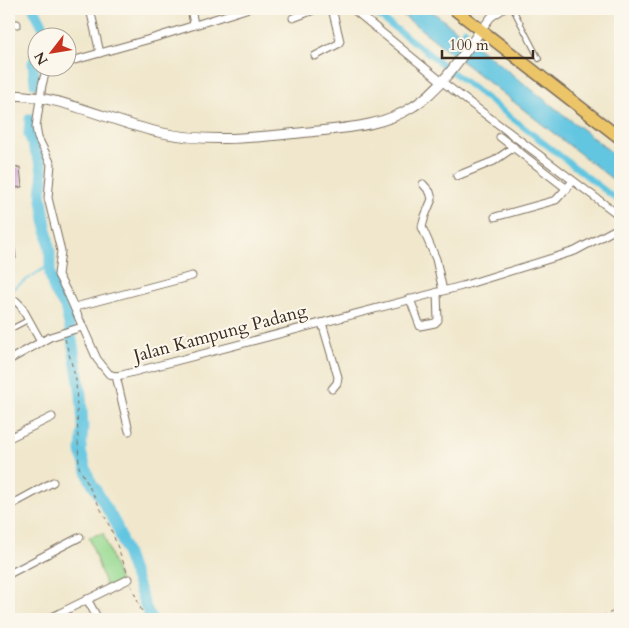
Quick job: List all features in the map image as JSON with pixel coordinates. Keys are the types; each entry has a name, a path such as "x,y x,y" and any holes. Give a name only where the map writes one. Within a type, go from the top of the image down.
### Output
{"main road":[{"path":"459,10 479,33 620,138"}],"street":[{"path":"90,9 100,53"},
{"path":"190,9 194,24"},
{"path":"78,59 246,9"},
{"path":"293,18 316,9"},
{"path":"315,56 338,44 340,41 332,9"},
{"path":"353,9 620,216"},
{"path":"9,95 53,99 156,132 190,139 229,140 377,123 413,107 432,92 491,18 503,9"},
{"name":"Jalan Kampung Padang","path":"44,78 39,97 36,132 51,164 48,198 61,251 58,275 74,307 80,328 97,360 105,370 116,376 440,291 575,251 620,227"},
{"path":"500,137 567,189"},
{"path":"457,176 494,161 514,147"},
{"path":"495,217 556,200 573,181"},
{"path":"410,299 420,326 435,323 438,320 440,291 436,259 422,227 432,199 430,192 423,184"},
{"path":"74,307 192,276"},
{"path":"9,302 14,301 18,303 41,342"},
{"path":"322,323 338,377 337,383 332,389"},
{"path":"9,360 41,342 80,328"},
{"path":"116,376 129,431"},
{"path":"9,438 52,417"},
{"path":"9,506 53,482"},
{"path":"9,574 80,538"},
{"path":"48,619 129,579"},
{"path":"87,599 98,619"}],"lane":[{"path":"512,9 538,59"},
{"path":"9,330 28,320"},
{"path":"63,612 67,619"}],"path":[{"path":"65,333 76,380 79,467 112,529 145,619"},
{"path":"594,619 620,609"}],"green space":[{"path":"103,533 120,582 106,587 89,537"}],"water":[{"path":"395,9 429,9 620,159 620,185"}],"building":[{"path":"20,167 22,187 14,188 12,168"},
{"path":"9,229 12,229 16,258 9,268"}],"waterway":[{"path":"34,9 44,28"},
{"path":"369,9 620,202"},
{"path":"458,40 465,30"},
{"path":"34,78 35,83"},
{"path":"30,119 29,134 41,164 43,180 41,193 50,252 50,274 54,290 65,307 81,394 83,427 81,452 89,478 116,524 146,608 152,619"},
{"path":"9,291 51,264"}]}
